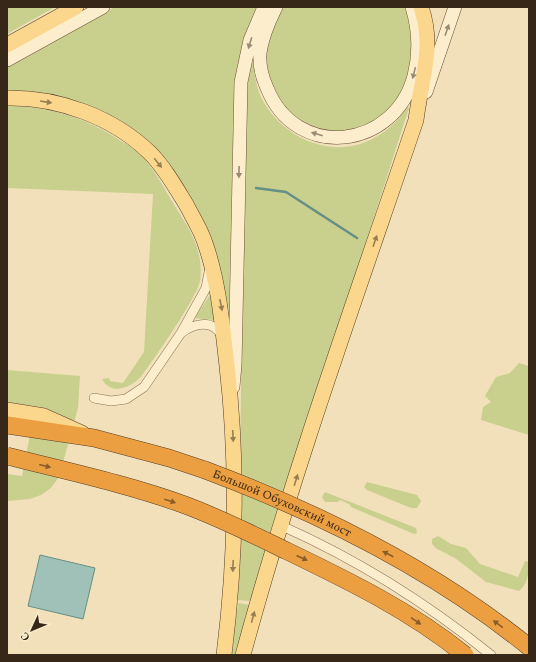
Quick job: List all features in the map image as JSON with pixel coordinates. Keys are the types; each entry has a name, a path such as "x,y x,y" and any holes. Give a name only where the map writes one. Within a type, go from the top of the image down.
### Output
{"highway":[{"name":"Большой Обуховский мост","path":"7,425 94,438 169,458 262,492 323,520 409,565 484,614 529,647"},
{"path":"7,456 120,485 170,501 254,534 324,568 390,603 465,655"}],"main road":[{"path":"7,45 76,7"},
{"path":"7,60 103,7"},
{"path":"232,397 235,366 241,82 250,40 264,7"},
{"path":"276,7 264,35 260,54 261,72 270,96 279,110 297,125 315,134 340,138 366,133 382,124 397,110 409,92 418,56 419,43 412,7"},
{"path":"416,120 419,96 426,69 428,50 426,30 421,7"},
{"path":"243,655 264,581 416,120 455,7"},
{"path":"7,98 38,100 76,109 105,122 134,140 159,164 181,196 205,242 223,316 232,397 234,459 233,571 224,655"},
{"path":"7,410 44,416 94,438"}],"street":[{"path":"94,398 111,401 126,399 135,395 144,387 181,333 206,288 210,261"},
{"path":"181,333 197,324 203,323 218,329 226,342"},
{"path":"282,526 369,571 426,607 491,655"}],"green space":[{"path":"7,7 55,7 7,34"},
{"path":"115,7 260,7 246,37 237,67 234,102 229,309 227,309 209,238 123,127 7,93 7,66"},
{"path":"283,7 406,7 412,37 410,67 400,94 392,107 381,118 352,131 338,133 326,132 304,123 284,108 272,88 266,66 266,52 269,40"},
{"path":"251,63 253,63 260,95 271,113 282,125 295,135 310,142 326,146 342,147 358,145 384,132 396,121 407,107 409,108 251,601 238,600 245,102"},
{"path":"7,106 38,108 67,115 95,126 135,150 145,159 155,173 187,225 195,242 201,270 200,281 192,300 149,366 139,379 128,386 117,389 111,388 102,379 109,378 110,381 123,383 144,352 153,194 7,188"},
{"path":"210,295 212,295 215,320 194,318"},
{"path":"519,363 529,366 529,435 481,420 483,407 491,402 485,396 496,377 510,373"},
{"path":"7,370 80,376 78,408 59,477 51,488 41,495 30,499 7,501 7,474 22,476 35,409 7,403"},
{"path":"367,482 417,495 421,501 417,508 411,508 367,490 364,487"},
{"path":"325,492 416,528 417,533 414,534 351,507 349,504 340,500 338,502 325,502 322,497"},
{"path":"438,536 451,544 466,548 480,564 518,577 525,561 529,562 528,574 524,585 519,591 486,582 455,558 437,549 432,544 432,539"},
{"path":"238,603 250,605 236,655 231,655"}],"water":[{"path":"40,555 95,568 83,619 28,606"}],"waterway":[{"path":"256,188 286,192 357,238"}]}
